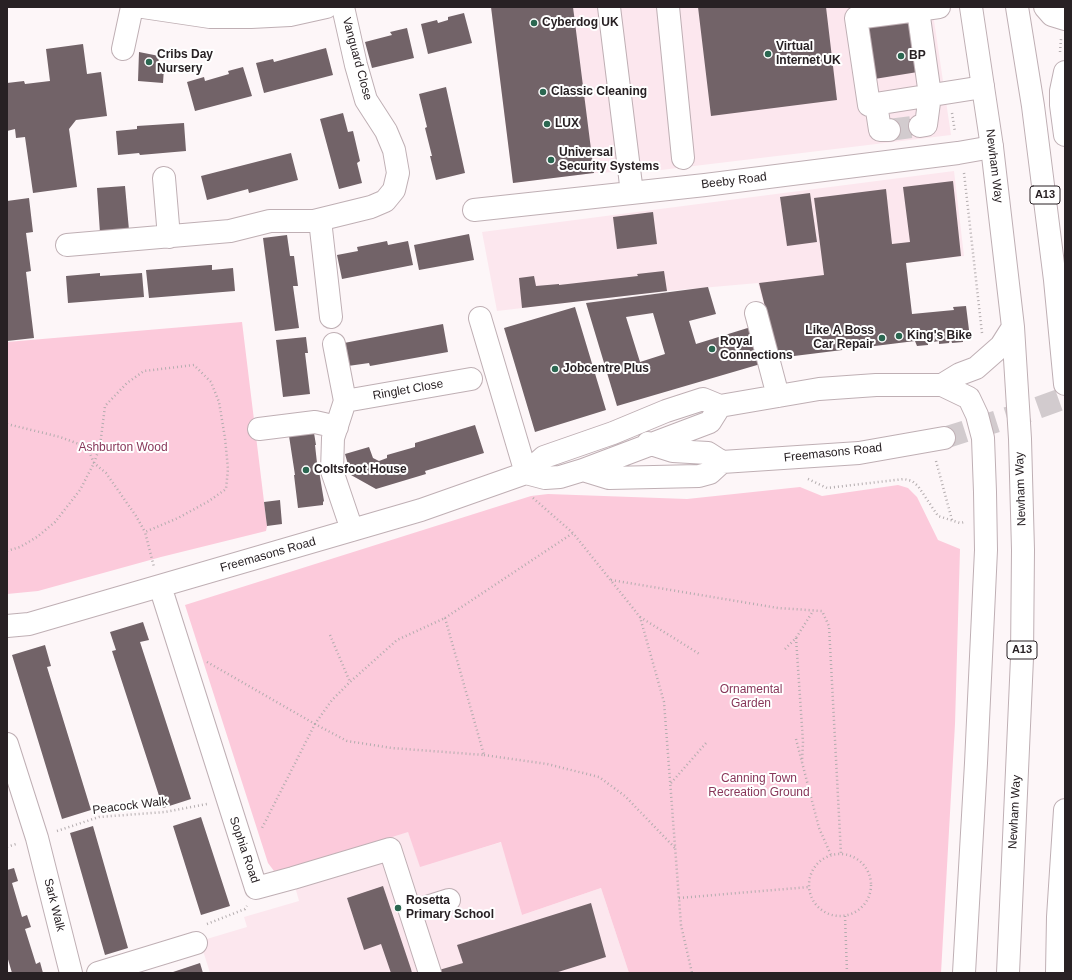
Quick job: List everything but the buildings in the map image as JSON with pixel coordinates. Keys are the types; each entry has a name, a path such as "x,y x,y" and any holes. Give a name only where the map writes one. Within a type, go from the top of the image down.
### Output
{"main road":[{"path":"124,49 132,7"},
{"path":"143,7 210,17 251,17 290,15 326,7"},
{"name":"Vanguard Close","path":"67,246 230,231 270,221 320,220 371,207 385,201 394,190 398,173 394,150 386,131 366,100 356,65 343,7"},
{"path":"609,7 632,193"},
{"path":"668,7 683,158"},
{"name":"Newham Way","path":"971,7 992,147 1013,327 1020,438 1023,573 1022,658 1008,973"},
{"name":"A13","path":"1017,7 1033,106 1055,280 1065,384"},
{"path":"1045,7 1063,29"},
{"path":"920,126 926,125 930,95 928,8 856,18 869,105 930,95 983,87"},
{"path":"1062,63 1061,105 1065,135"},
{"path":"876,104 880,130 889,130"},
{"name":"Beeby Road","path":"474,210 705,185 992,147"},
{"path":"164,178 169,237"},
{"path":"320,220 331,317"},
{"path":"756,313 778,396"},
{"path":"480,318 526,473 545,478 560,477 583,470 710,422 720,406"},
{"path":"942,385 960,374 976,368 1001,346 1013,327"},
{"path":"334,344 345,401 333,438 332,471 352,530"},
{"name":"Ringlet Close","path":"345,401 471,379"},
{"name":"Freemasons Road","path":"7,626 29,624 157,578 352,530 421,510 526,473 544,457 613,433 666,411 703,399 720,406 819,389 876,385 942,385"},
{"path":"942,385 969,398 977,415 983,438 986,550 964,973"},
{"path":"259,429 315,422 337,427"},
{"path":"583,470 609,478 693,476 710,473 722,462 708,453 672,451 613,433"},
{"name":"Freemasons Road","path":"722,462 859,453 944,438"},
{"name":"Sophia Road","path":"157,578 256,888 390,849 430,973"},
{"name":"Sark Walk","path":"7,744 14,787 37,838 71,973"},
{"path":"1057,973 1058,917 1065,810"},
{"path":"411,912 449,900"},
{"path":"98,973 196,943"}],"path":[{"path":"1062,63 1063,29"},
{"path":"951,108 956,139"},
{"path":"964,172 982,338"},
{"path":"7,551 20,547 38,537 55,522 80,490 94,463 100,446 105,406 127,383 144,371 194,365 211,382 219,402 228,469 226,489 209,501 178,518 145,532"},
{"path":"7,424 60,437 87,447 94,463 106,473 136,516 145,532 157,578"},
{"path":"936,458 938,472 952,520"},
{"path":"806,478 827,488 904,479 912,481 918,486 938,516 960,523 967,522"},
{"path":"531,496 573,533 640,617 701,655"},
{"path":"241,841 259,834 315,724 332,700 350,682 397,640 445,618 573,533"},
{"path":"610,580 778,608 822,611 829,626 841,854"},
{"path":"785,649 796,638 814,610"},
{"path":"640,617 664,702 681,925 692,973"},
{"path":"445,618 484,755"},
{"path":"330,635 350,682"},
{"path":"796,638 803,742 802,762"},
{"path":"184,664 202,659 347,741 392,748 484,755 547,764 599,777 625,796 675,848"},
{"path":"796,739 819,828 831,856"},
{"path":"670,784 707,742"},
{"name":"Peacock Walk","path":"37,838 99,817 165,812 206,804 227,797"},
{"path":"841,854 851,856 860,861 870,878 871,888 868,898 863,906 855,912 845,916 835,916 817,906 809,887 810,877 814,868 822,860 831,856 841,854"},
{"path":"679,898 809,887"},
{"path":"196,943 193,930 245,909 256,888"},
{"path":"845,916 847,973"}],"shaded area":[{"path":"491,7 932,7 951,135 661,170 594,173 513,183"},
{"path":"954,171 964,256 906,263 778,358 758,283 667,291 497,311 482,232"},
{"name":"Rosetta Primary School","path":"408,831 420,866 502,842 522,915 601,888 629,973 210,973 200,941 247,927 244,917 299,901 290,869"}],"green space":[{"name":"Ashburton Wood","path":"242,322 267,526 266,531 161,557 38,591 7,594 7,342"},
{"name":"Canning Town Recreation Ground","path":"898,485 908,488 917,497 938,540 960,549 955,724 941,973 629,973 601,888 522,915 501,842 420,867 408,832 290,869 274,871 268,863 185,605 531,496 548,494 687,499 800,487 822,496"}],"tunnel":[{"path":"889,130 920,126"},
{"path":"944,438 1065,398"}],"place":[{"name":"Cyberdog UK","path":"534,23"},
{"name":"Virtual Internet UK","path":"768,54"},
{"name":"BP","path":"901,56"},
{"name":"Cribs Day Nursery","path":"149,62"},
{"name":"Classic Cleaning","path":"543,92"},
{"name":"LUX","path":"547,124"},
{"name":"Universal Security Systems","path":"551,160"},
{"name":"King's Bike","path":"899,336"},
{"name":"Like A Boss Car Repair","path":"882,338"},
{"name":"Royal Connections","path":"712,349"},
{"name":"Jobcentre Plus","path":"555,369"},
{"name":"Coltsfoot House","path":"306,470"},
{"name":"Rosetta Primary School","path":"398,908"}],"park label":[{"name":"Ornamental Garden","path":"751,697"}]}
